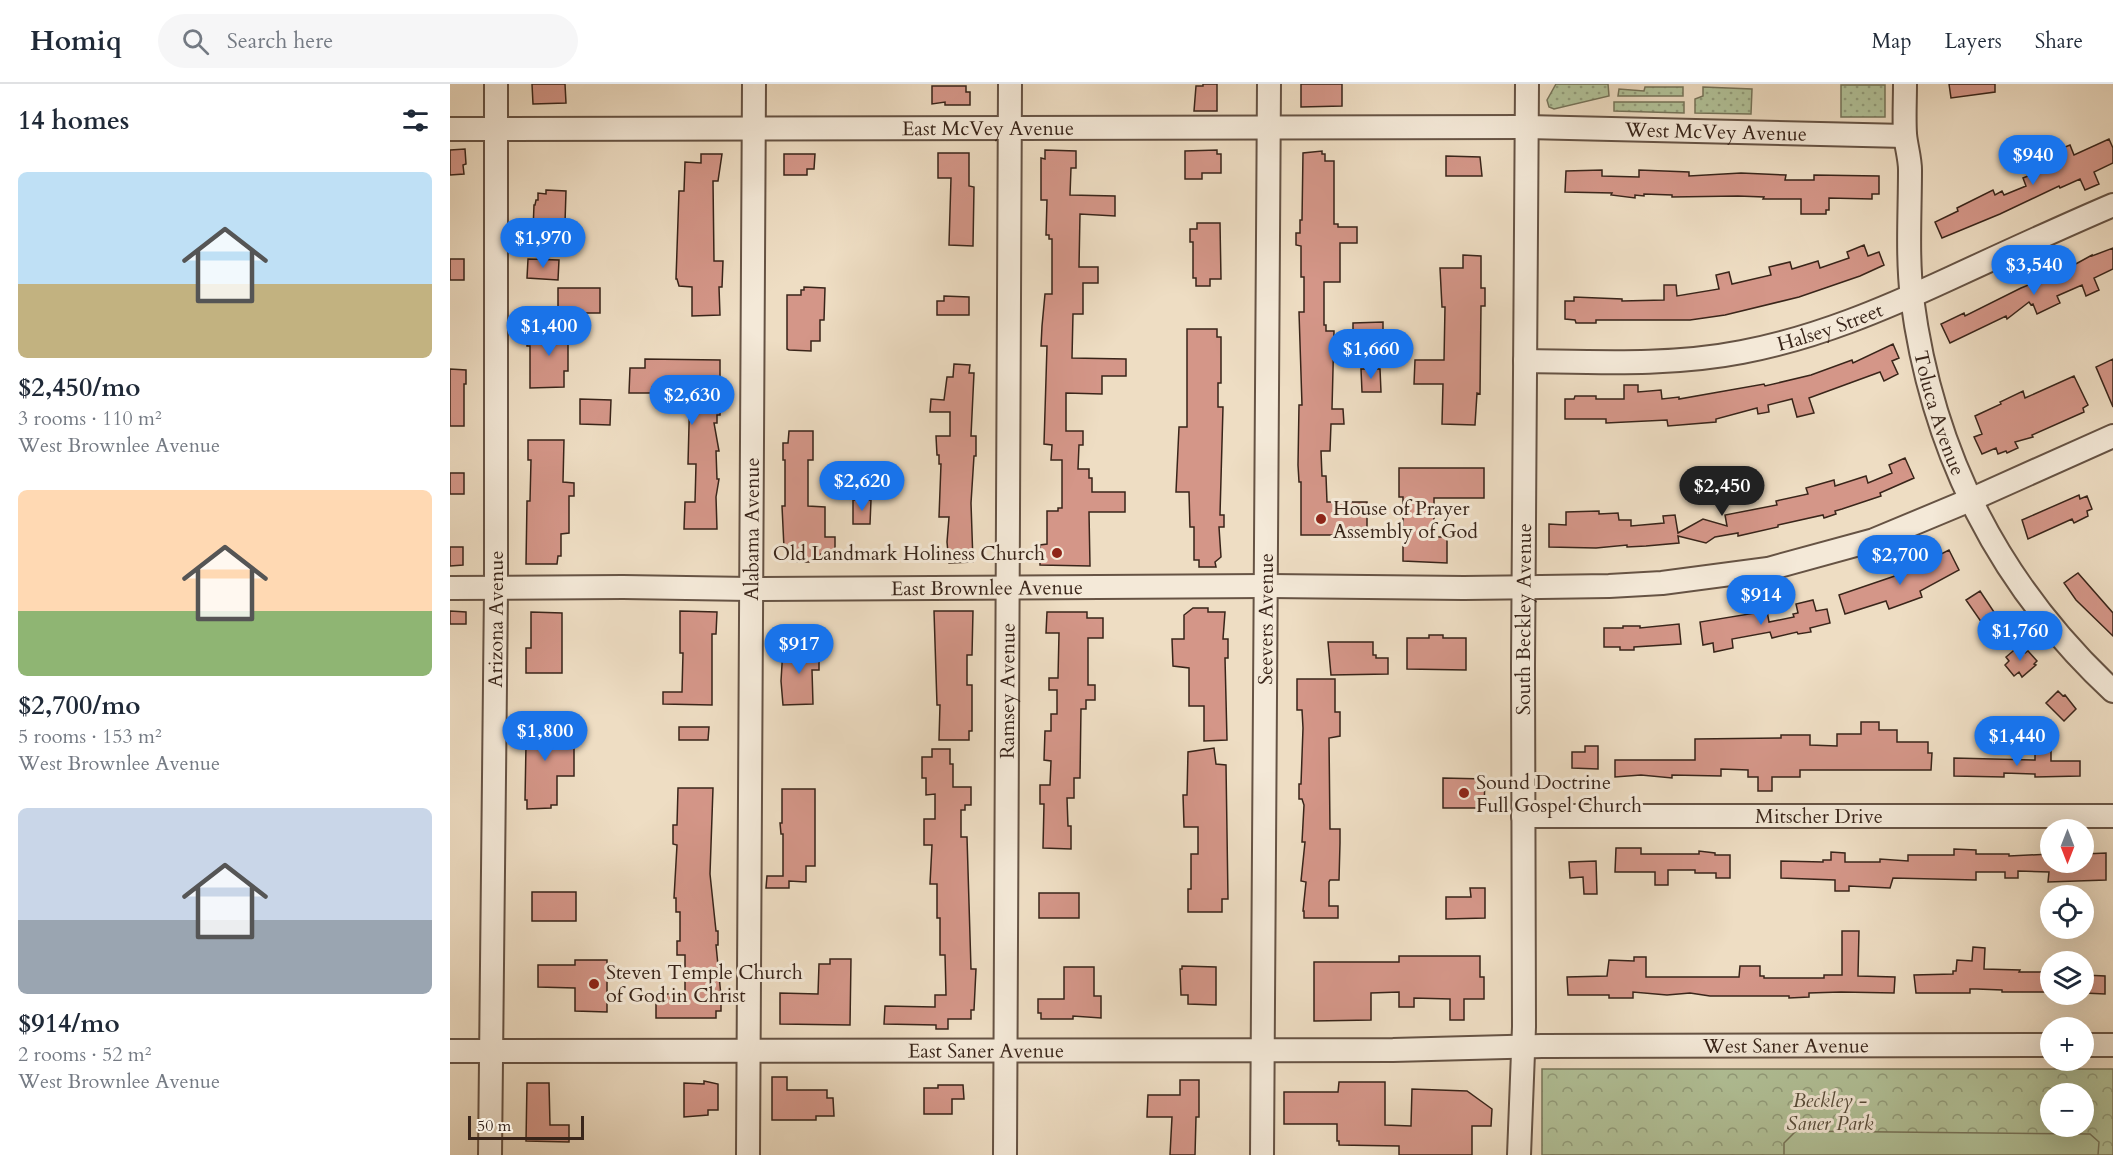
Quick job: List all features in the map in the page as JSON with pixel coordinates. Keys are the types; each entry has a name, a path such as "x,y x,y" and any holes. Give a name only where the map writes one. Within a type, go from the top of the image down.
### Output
{"street":[{"name":"Arizona Avenue","path":"490,1155 496,588 496,84"},
{"name":"Alabama Avenue","path":"748,1155 754,84"},
{"name":"Ramsey Avenue","path":"1005,1155 1010,84"},
{"name":"Seevers Avenue","path":"1262,1155 1269,84"},
{"name":"South Beckley Avenue","path":"1519,1155 1522,1047 1527,84"},
{"name":"Toluca Avenue","path":"1905,84 1905,136 1910,168 1908,229 1912,296 1932,398 1953,460 1970,500 1998,551 2030,600 2053,629 2113,691"},
{"name":"East McVey Avenue","path":"450,129 1527,127"},
{"name":"West McVey Avenue","path":"1527,127 1905,136"},
{"name":"Halsey Street","path":"1525,361 1670,360 1740,353 1788,342 1855,320 1912,296 2113,205"},
{"name":"East Brownlee Avenue","path":"450,588 623,587 750,590 1266,586 1464,588 1662,583 1768,569 1874,540 2113,436"},
{"name":"Mitscher Drive","path":"1523,816 2113,816"},
{"name":"West Saner Avenue","path":"1522,1047 2040,1045"},
{"path":"2094,1045 2113,1045"},
{"name":"East Saner Avenue","path":"450,1051 749,1052 1522,1047"}],"green space":[{"path":"1556,84 1608,84 1609,96 1554,109 1549,107 1547,100"},
{"path":"1841,85 1885,85 1885,117 1841,117"},
{"path":"1645,87 1683,87 1683,96 1618,96 1619,89 1644,91"},
{"path":"1703,87 1752,89 1751,114 1695,113 1695,99 1703,96"},
{"path":"1614,102 1684,102 1684,113 1614,111"},
{"name":"Beckley - Saner Park","path":"1542,1069 2040,1069 2040,1071 2094,1071 2094,1069 2113,1069 2113,1155 1542,1155"},
{"path":"1796,1131 2040,1133 2040,1137 2093,1137 2099,1142 2098,1155 1784,1155 1784,1143"}],"building":[{"path":"532,84 565,84 566,103 533,104"},
{"path":"1203,84 1217,84 1217,111 1194,111 1196,86 1203,86"},
{"path":"1301,84 1342,84 1342,106 1301,107"},
{"path":"1949,84 1995,84 1995,92 1951,98"},
{"path":"932,86 966,86 966,92 970,92 970,105 945,105 945,102 932,104"},
{"path":"2109,139 2113,148 2113,163 2094,172 2099,184 2085,190 2080,179 2060,188 2059,186 1942,238 1935,222 1993,190 1995,195 2002,191 2004,195 2026,186 2023,178 2053,166 2048,154 2070,145 2074,155"},
{"path":"465,149 464,174 450,175 450,150"},
{"path":"1045,150 1076,151 1076,168 1071,168 1070,195 1115,196 1115,216 1080,214 1079,267 1098,267 1098,283 1083,283 1083,314 1073,314 1072,358 1126,359 1126,376 1102,376 1102,394 1066,393 1066,431 1083,431 1083,445 1079,445 1078,469 1089,469 1089,478 1092,478 1092,492 1125,492 1125,512 1089,512 1090,566 1040,565 1040,545 1047,544 1047,511 1058,511 1058,508 1062,508 1062,460 1051,460 1052,445 1044,444 1047,346 1041,346 1042,326 1045,294 1052,294 1052,239 1046,235 1047,200 1041,200 1041,158 1045,159"},
{"path":"1217,150 1217,154 1221,154 1221,173 1202,173 1202,179 1185,179 1185,151"},
{"path":"1322,151 1322,154 1325,154 1325,161 1334,161 1334,224 1338,224 1338,227 1357,227 1357,243 1340,243 1340,282 1324,282 1324,325 1326,325 1326,331 1334,331 1332,409 1343,409 1344,424 1331,424 1330,451 1321,451 1322,476 1326,476 1327,502 1367,502 1367,535 1301,535 1301,482 1299,482 1298,465 1299,405 1302,405 1299,312 1304,312 1304,277 1301,277 1301,246 1296,245 1296,233 1300,233 1300,220 1302,220 1303,153"},
{"path":"938,153 969,153 969,186 974,187 973,246 949,245 951,178 938,178"},
{"path":"701,154 722,154 718,181 713,181 714,261 723,261 722,287 719,287 720,315 692,316 692,287 679,286 676,279 679,191 684,191 685,162 701,163"},
{"path":"784,154 815,154 814,169 807,169 807,175 784,175"},
{"path":"1446,156 1480,157 1482,176 1446,176"},
{"path":"1602,170 1602,176 1639,177 1639,170 1689,172 1689,176 1741,173 1786,175 1785,180 1814,180 1814,175 1879,176 1879,194 1872,194 1872,199 1829,198 1829,210 1826,210 1826,214 1801,214 1801,199 1763,199 1764,197 1738,196 1672,197 1672,195 1644,194 1644,196 1635,195 1635,198 1611,195 1612,193 1565,192 1566,171"},
{"path":"546,190 566,191 565,223 572,222 572,247 560,247 560,253 514,231 533,230 534,205 538,200 538,193 546,194"},
{"path":"1197,223 1220,223 1221,279 1210,279 1210,286 1196,286 1196,278 1193,278 1193,242 1190,242 1190,229 1197,229"},
{"path":"1864,245 1868,256 1879,252 1884,265 1860,276 1799,297 1725,315 1690,320 1596,320 1596,323 1576,323 1575,320 1565,319 1565,301 1574,301 1574,297 1622,299 1622,301 1664,300 1664,285 1676,285 1677,296 1719,289 1716,275 1729,272 1732,284 1771,275 1769,267 1790,262 1792,269 1818,261 1820,268 1849,258 1847,252"},
{"path":"2113,248 2113,269 2094,278 2099,290 2086,296 2082,285 2057,296 2060,303 2037,314 2033,304 2029,302 2007,319 2006,316 1950,343 1941,324 1964,313 1965,316 2021,288 2063,271 2092,255"},
{"path":"1463,255 1481,256 1481,288 1485,288 1485,306 1481,306 1480,394 1477,393 1475,425 1442,424 1443,384 1414,384 1415,360 1444,360 1445,307 1442,307 1440,268 1463,268"},
{"path":"450,259 464,259 464,280 450,280"},
{"path":"528,259 559,260 558,280 527,278"},
{"path":"804,287 825,288 824,320 820,320 820,341 811,341 811,351 789,350 787,349 787,295 801,295"},
{"path":"558,288 600,288 600,313 580,313 580,321 558,321"},
{"path":"944,296 969,297 969,315 937,315 937,301 944,301"},
{"path":"1383,322 1383,342 1353,342 1353,323"},
{"path":"546,325 568,325 568,371 564,371 564,387 530,388 530,346 527,346 527,333 546,333"},
{"path":"1187,329 1217,329 1217,337 1221,337 1221,383 1218,383 1218,407 1223,407 1220,515 1224,515 1224,527 1219,527 1221,557 1215,562 1216,567 1199,567 1199,560 1194,560 1194,527 1190,527 1189,492 1176,492 1179,427 1187,427"},
{"path":"1893,344 1899,358 1892,361 1898,374 1884,381 1880,372 1809,398 1814,413 1797,417 1792,399 1768,405 1769,412 1758,414 1757,408 1716,419 1716,422 1668,426 1667,420 1606,423 1606,419 1565,419 1565,399 1574,399 1575,396 1624,399 1624,385 1638,385 1638,392 1661,390 1662,399 1679,397 1679,399 1764,384 1765,386 1811,375 1852,360 1853,363"},
{"path":"645,359 720,360 720,378 716,378 716,402 720,402 720,415 717,415 717,423 714,423 719,451 716,451 717,479 719,479 716,497 717,529 684,529 685,502 695,502 696,464 688,464 690,387 652,387 651,393 629,393 630,368 645,368"},
{"path":"2113,359 2113,407 2096,367"},
{"path":"954,364 970,365 969,373 974,373 971,436 976,436 976,456 974,456 971,503 973,562 949,563 947,542 949,517 939,517 941,464 939,464 939,455 937,455 936,436 950,436 950,412 930,412 931,399 944,400 947,377 953,377"},
{"path":"450,369 466,370 464,426 450,426"},
{"path":"1361,369 1380,369 1381,392 1362,392"},
{"path":"2074,376 2088,405 2083,408 2084,412 2032,435 2033,437 2015,442 2018,448 2007,453 2006,451 1998,454 1996,448 1982,454 1974,437 1982,434 1975,416 2023,391 2025,398"},
{"path":"580,399 611,400 610,425 580,424"},
{"path":"789,431 813,431 813,460 808,460 808,506 825,507 825,537 835,537 835,554 821,554 821,562 794,562 794,554 787,554 787,548 784,548 782,506 785,506 785,460 783,460 783,443 788,443"},
{"path":"528,440 564,440 563,482 574,483 574,496 569,496 569,533 561,534 561,556 558,556 557,564 526,564 527,501 530,501 531,460 528,460"},
{"path":"1905,458 1914,478 1880,493 1881,496 1835,511 1836,514 1824,518 1823,515 1738,536 1738,533 1715,537 1706,543 1678,536 1679,543 1646,546 1549,547 1549,524 1566,525 1566,512 1618,513 1619,520 1631,520 1631,526 1664,523 1663,516 1675,515 1678,533 1703,519 1727,526 1725,515 1777,505 1776,501 1808,494 1806,488 1834,480 1835,486 1866,476 1868,483 1892,473 1889,465"},
{"path":"1399,468 1484,468 1484,498 1434,498 1434,537 1447,537 1447,563 1403,561 1403,497 1399,497"},
{"path":"450,473 464,473 464,494 450,494"},
{"path":"2079,495 2080,499 2087,496 2092,509 2087,511 2088,516 2074,523 2072,519 2028,539 2022,520"},
{"path":"853,500 871,500 870,524 853,524"},
{"path":"450,547 463,547 463,565 450,566"},
{"path":"1949,550 1959,570 1920,591 1922,597 1889,609 1886,601 1845,614 1839,595 1933,563 1931,559"},
{"path":"2078,573 2113,613 2113,636 2076,600 2064,583"},
{"path":"1980,591 2004,627 1991,636 1966,600"},
{"path":"1813,600 1816,611 1827,609 1830,623 1810,628 1811,632 1798,634 1797,632 1772,638 1770,632 1732,639 1733,648 1714,652 1713,643 1703,645 1700,622 1767,611 1769,622 1794,617 1793,614 1798,613 1796,604"},
{"path":"1193,608 1208,608 1208,612 1225,612 1223,639 1228,639 1228,658 1225,658 1227,740 1204,741 1204,706 1189,706 1189,668 1173,666 1172,639 1184,639 1184,615"},
{"path":"450,611 466,612 466,624 450,624"},
{"path":"680,611 717,612 716,634 712,634 712,705 663,704 663,692 682,692 683,653 680,653"},
{"path":"934,611 973,611 972,655 967,655 967,685 972,685 972,731 969,731 969,740 939,740 940,705 937,705"},
{"path":"531,612 562,613 562,673 526,673 526,648 531,648"},
{"path":"1047,612 1087,612 1087,618 1103,618 1103,638 1088,638 1088,685 1095,685 1095,700 1086,700 1086,709 1081,709 1080,778 1074,778 1074,798 1067,798 1071,849 1043,848 1044,804 1040,804 1040,785 1050,785 1051,761 1044,760 1045,731 1051,731 1051,714 1057,714 1057,690 1049,690 1049,678 1058,678 1059,633 1046,633"},
{"path":"1679,624 1681,644 1634,647 1634,650 1604,647 1604,628 1640,626 1640,628"},
{"path":"1429,635 1443,635 1443,638 1466,638 1466,670 1407,669 1407,638 1429,638"},
{"path":"1328,642 1373,642 1373,655 1376,655 1376,658 1388,658 1388,674 1331,675"},
{"path":"2019,646 2025,653 2028,651 2037,661 2034,664 2036,665 2022,677 2019,672 2014,676 2005,665 2009,661 2006,657"},
{"path":"783,648 819,649 819,670 812,670 813,704 783,705 781,681"},
{"path":"1297,679 1335,679 1335,712 1340,712 1340,736 1329,738 1330,829 1340,829 1340,843 1339,880 1329,882 1329,906 1338,906 1338,918 1304,918 1306,882 1301,881 1305,842 1302,842 1304,805 1302,799 1299,799 1303,728 1302,710 1297,710"},
{"path":"2058,691 2063,696 2065,695 2076,709 2064,721 2046,703"},
{"path":"524,719 559,719 560,748 574,748 574,776 557,776 557,805 551,805 551,808 527,809"},
{"path":"1861,722 1879,722 1879,730 1897,730 1897,742 1928,742 1928,753 1932,753 1931,770 1800,770 1800,777 1772,777 1772,791 1758,791 1758,777 1748,777 1748,770 1721,769 1721,776 1615,777 1615,760 1695,760 1695,739 1781,738 1781,735 1810,735 1810,745 1837,746 1837,734 1861,734"},
{"path":"679,727 709,727 708,740 679,740"},
{"path":"1585,746 1598,746 1598,769 1572,768 1572,752 1585,752"},
{"path":"1214,748 1216,764 1226,765 1228,899 1222,899 1222,912 1188,912 1188,889 1191,889 1191,854 1198,854 1198,827 1184,827 1183,795 1187,795 1188,752"},
{"path":"932,749 950,749 950,764 953,764 953,787 971,787 971,805 965,805 965,810 961,810 961,837 967,837 971,969 976,969 974,1010 971,1010 971,1019 948,1019 948,1029 936,1029 936,1025 884,1024 885,1006 935,1007 935,995 946,995 945,955 940,955 940,918 937,918 937,884 930,884 932,845 924,845 924,819 935,819 935,794 926,795 926,778 922,778 922,757 932,757"},
{"path":"2035,749 2051,749 2051,761 2080,761 2080,776 2035,777 2035,774 2004,773 2004,777 1954,776 1954,758 2035,760"},
{"name":"Sound Doctrine Full Gospel Church","path":"1443,778 1485,779 1484,808 1443,808"},
{"path":"678,788 713,788 710,874 716,931 718,931 718,945 716,945 721,996 721,1011 716,1011 716,1018 656,1018 656,994 685,994 685,955 677,955 677,941 680,941 680,912 676,912 676,898 674,898 677,845 673,844 673,825 677,825"},
{"path":"782,789 815,789 815,866 806,866 806,882 789,881 789,888 766,888 767,876 783,876 783,834 781,834 780,823 782,823"},
{"path":"1616,848 1641,848 1641,854 1699,854 1699,851 1715,853 1715,855 1730,855 1730,878 1716,878 1716,873 1695,873 1695,870 1668,870 1668,885 1655,885 1655,872 1615,872"},
{"path":"1954,849 1976,850 1976,854 2040,854 2040,872 2018,871 2018,878 2005,878 2005,872 1976,872 1976,880 1893,878 1890,888 1849,886 1849,891 1835,891 1835,880 1781,878 1781,861 1823,862 1823,860 1831,860 1831,852 1845,853 1845,862 1880,862 1880,859 1908,861 1908,855 1954,855"},
{"path":"2106,853 2106,880 2048,882 2049,873 2094,873 2094,854"},
{"path":"1596,861 1597,894 1584,894 1583,877 1570,878 1569,862"},
{"path":"1470,888 1485,888 1485,918 1446,919 1446,897 1471,897"},
{"path":"532,892 576,892 576,921 532,921"},
{"path":"1039,893 1079,893 1079,918 1039,918"},
{"path":"1842,931 1859,931 1858,976 1895,977 1894,993 1809,993 1809,997 1789,998 1789,996 1710,996 1690,993 1667,995 1633,992 1633,998 1609,998 1609,995 1568,995 1567,977 1607,976 1609,960 1634,961 1634,957 1646,957 1646,977 1739,977 1740,966 1760,966 1760,976 1764,978 1824,978 1824,975 1842,975"},
{"path":"1973,947 1985,948 1984,969 2040,972 2040,992 1970,989 1970,993 1916,993 1914,975 1953,974 1953,971 1956,971 1957,960 1972,961"},
{"path":"1399,956 1480,956 1480,977 1484,977 1484,999 1464,999 1464,1020 1450,1020 1450,999 1414,998 1414,1007 1399,1007 1399,992 1371,993 1371,1020 1314,1021 1314,962 1399,962"},
{"path":"830,959 851,959 850,1025 780,1024 780,993 818,994 819,964 830,964"},
{"path":"575,960 607,960 607,1012 575,1011 575,988 538,987 538,965 575,965"},
{"path":"1182,966 1216,967 1216,1005 1188,1004 1188,995 1181,995 1180,969"},
{"path":"1064,967 1094,967 1094,996 1101,996 1101,1018 1073,1016 1073,1019 1041,1019 1041,1013 1038,1013 1038,999 1064,999"},
{"path":"2094,975 2105,976 2105,994 2094,993"},
{"path":"772,1077 787,1077 787,1090 827,1090 827,1098 833,1098 834,1116 816,1116 816,1120 772,1120"},
{"path":"1180,1080 1199,1080 1199,1117 1196,1117 1195,1155 1170,1155 1172,1117 1147,1117 1148,1095 1180,1095"},
{"path":"704,1081 718,1084 718,1110 708,1110 708,1115 684,1117 684,1083 704,1084"},
{"path":"1339,1082 1385,1082 1385,1125 1411,1126 1412,1089 1467,1091 1492,1109 1491,1126 1472,1126 1472,1155 1399,1155 1399,1146 1339,1145 1337,1124 1284,1124 1284,1092 1338,1092"},
{"path":"527,1083 549,1083 550,1125 569,1125 569,1142 526,1141"},
{"path":"938,1085 963,1085 964,1099 952,1099 952,1114 924,1114 924,1088 938,1088"}],"place":[{"name":"House of Prayer Assembly of God","path":"1321,519"},
{"name":"Old Landmark Holiness Church","path":"1057,553"},
{"name":"Sound Doctrine Full Gospel Church","path":"1464,793"},
{"name":"Steven Temple Church of God in Christ","path":"594,984"}]}
